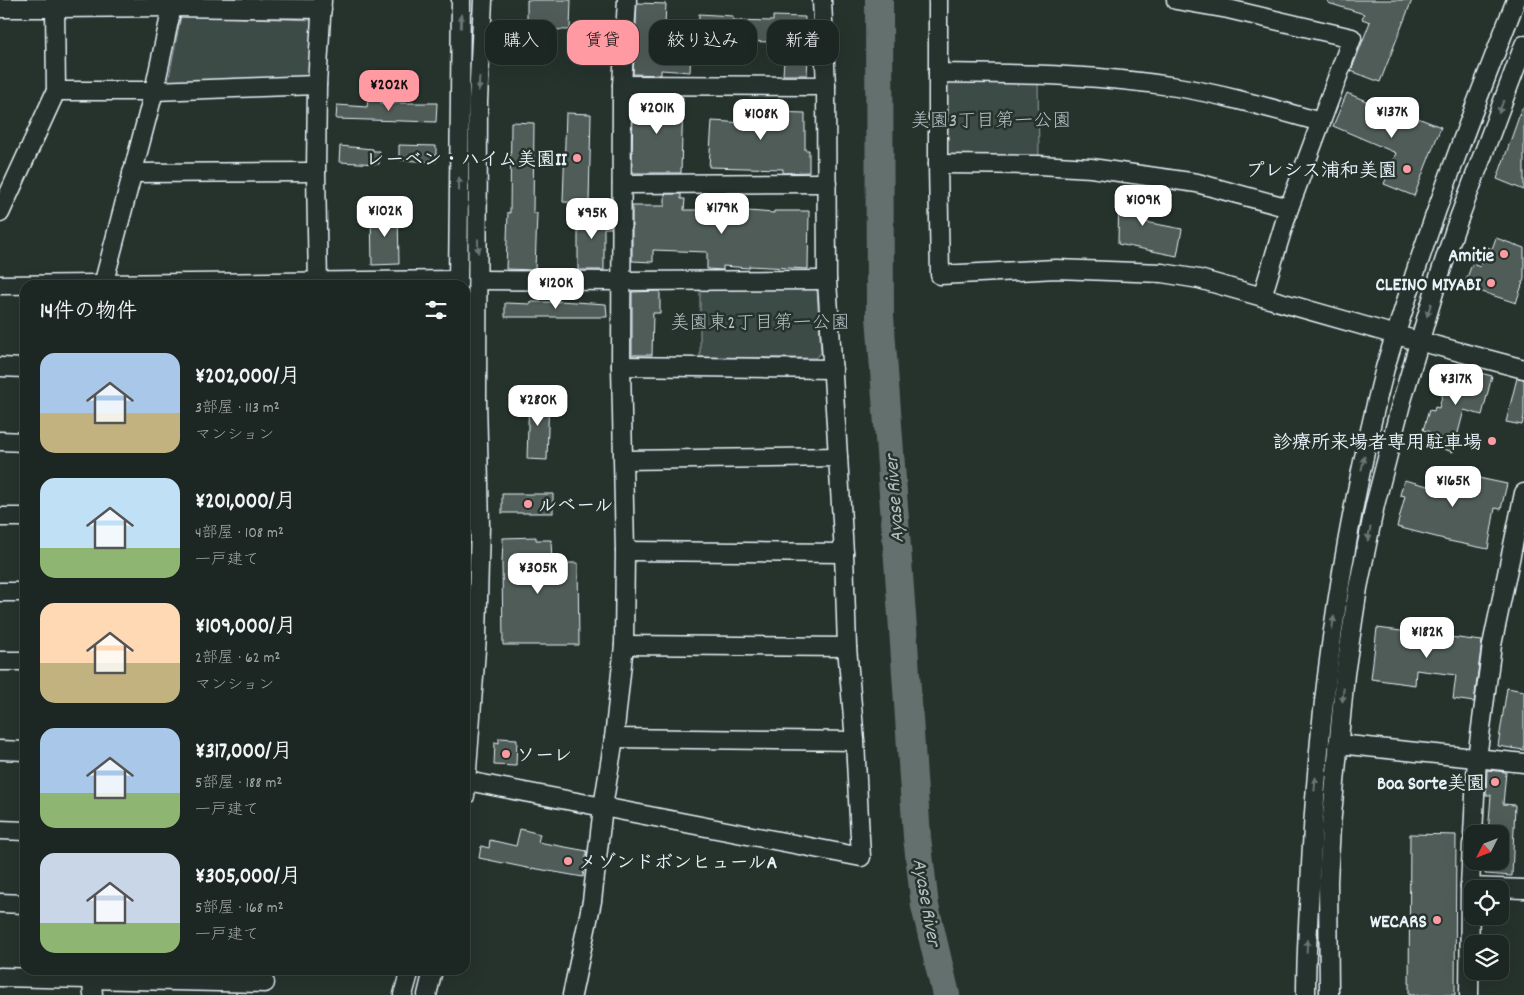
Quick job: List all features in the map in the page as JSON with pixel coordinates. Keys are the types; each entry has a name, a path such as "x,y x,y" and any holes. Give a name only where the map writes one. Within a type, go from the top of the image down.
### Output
{"street":[{"path":"458,280 461,0"},
{"path":"470,734 478,627 480,526 477,400 478,101 483,0"},
{"path":"572,995 592,901 603,808 614,738 624,645 625,551 621,282 622,85 627,0"},
{"path":"470,789 603,808 861,857 855,741 847,647 844,553 827,280 826,86 822,0"},
{"path":"938,0 940,275 1056,269 1162,273 1199,279 1524,369"},
{"path":"1176,0 1229,4 1352,38 1289,208 1262,297"},
{"path":"1306,995 1312,824 1326,673 1355,499 1386,366 1432,221 1516,0"},
{"path":"104,280 154,91 172,4"},
{"path":"0,8 172,4 322,4 316,172 318,280"},
{"path":"0,213 7,182 56,91 55,8"},
{"path":"1329,995 1328,881 1338,744 1345,674 1358,588 1375,505 1419,341 1455,229 1524,45"},
{"path":"938,73 1040,74 1122,80 1178,87 1241,100 1321,122"},
{"path":"56,91 154,91 318,85"},
{"path":"622,85 826,86"},
{"path":"938,164 1039,165 1091,168 1197,183 1289,208"},
{"path":"132,173 316,172"},
{"path":"622,184 827,183"},
{"path":"478,280 621,282 827,280"},
{"path":"0,285 20,285"},
{"path":"621,366 833,369"},
{"path":"0,367 20,368"},
{"path":"0,441 20,442"},
{"path":"624,460 838,457"},
{"path":"1473,825 1477,758 1492,645 1523,504"},
{"path":"0,517 20,517"},
{"path":"625,551 844,553"},
{"path":"0,592 20,592"},
{"path":"624,645 847,647"},
{"path":"0,661 20,661"},
{"path":"614,738 855,741"},
{"path":"1338,744 1524,763"},
{"path":"0,750 20,751"},
{"path":"0,830 20,831"},
{"path":"1509,888 1524,889"},
{"path":"0,903 20,904"},
{"path":"1470,925 1470,995"},
{"path":"403,995 409,975"},
{"path":"427,995 432,975"},
{"path":"0,977 92,981 265,983"}],"green space":[{"path":"181,16 314,20 310,76 168,82"},
{"name":"美園3丁目第一公園","path":"948,80 1038,81 1039,157 948,157 943,152 943,86"},
{"name":"美園東2丁目第一公園","path":"813,285 817,291 821,353 815,358 700,357 700,286"}],"building":[{"path":"527,0 571,0 570,20 567,20 567,30 557,30 557,20 527,20"},
{"path":"1329,0 1412,0 1380,82 1351,71 1370,22 1362,19 1364,14 1328,3"},
{"path":"637,3 666,4 665,20 649,20 649,65 690,65 690,72 661,70 661,75 633,74 634,65 639,65 639,20 636,20"},
{"path":"699,14 733,16 733,20 699,20"},
{"path":"773,16 805,17 805,20 773,20"},
{"path":"757,21 767,21 767,42 757,42"},
{"path":"784,65 808,65 807,75 783,75"},
{"path":"1347,93 1409,119 1410,115 1441,127 1414,196 1384,184 1396,153 1333,126"},
{"path":"633,96 683,97 681,173 632,173"},
{"path":"368,99 381,100 381,103 437,103 436,122 336,119 337,105 367,107"},
{"path":"746,101 773,102 773,112 805,113 805,150 809,150 809,172 783,173 783,169 709,167 712,121 745,123"},
{"path":"1522,108 1524,108 1524,190 1497,179"},
{"name":"レーベン・ハイム美園II","path":"566,113 591,114 589,203 563,202"},
{"path":"511,122 534,123 533,213 537,213 535,270 506,269 508,212 510,213"},
{"path":"399,145 436,146 436,162 399,160"},
{"path":"340,146 380,151 379,164 339,162"},
{"path":"1119,187 1140,187 1140,221 1182,229 1177,256 1118,244"},
{"path":"665,194 681,194 681,199 685,199 684,210 735,210 774,213 774,211 809,211 808,269 723,266 723,270 707,269 707,252 653,250 653,262 632,261 632,206 665,206"},
{"path":"398,211 399,264 372,265 371,212"},
{"path":"578,212 611,212 611,228 604,228 604,270 578,270"},
{"path":"1496,238 1524,248 1524,279 1516,303 1464,286 1472,264 1480,267 1487,247 1492,249"},
{"path":"660,291 660,313 653,313 652,355 632,355 632,292"},
{"path":"559,301 606,304 607,317 505,317 505,303 531,304 531,302"},
{"path":"1450,365 1492,376 1482,415 1464,410 1453,452 1427,444 1430,432 1423,430 1429,410 1434,411 1435,407 1439,408"},
{"path":"1517,378 1524,379 1524,416 1522,425 1506,422"},
{"path":"529,394 549,395 547,460 527,459"},
{"path":"1436,469 1507,484 1501,509 1495,508 1488,549 1444,540 1397,527 1405,496 1400,495 1404,480 1432,487"},
{"name":"ルベール","path":"502,494 553,494 553,513 502,513"},
{"path":"536,537 536,540 551,540 552,563 578,563 579,645 503,645 503,538"},
{"path":"1377,628 1482,641 1474,702 1453,699 1456,675 1416,670 1415,685 1371,679"},
{"path":"1507,688 1524,691 1524,750 1498,746"},
{"name":"ソーレ","path":"499,738 517,739 516,766 494,765 495,742 499,743"},
{"path":"1487,770 1506,772 1503,804 1515,805 1512,876 1485,874 1485,870 1509,870 1509,825 1489,825 1491,795 1486,795"},
{"path":"520,829 540,834 538,842 587,851 583,877 479,858 481,846 489,848 490,840 516,846"},
{"path":"1410,834 1456,835 1455,995 1409,995"}],"waterway":[{"name":"Ayase River","path":"879,0 880,316 917,837 925,906 946,995"}],"place":[{"name":"レーベン・ハイム美園II","path":"577,158"},
{"name":"プレシス浦和美園","path":"1407,169"},
{"name":"Amitie","path":"1504,254"},
{"name":"CLEINO MIYABI","path":"1491,283"},
{"name":"診療所来場者専用駐車場","path":"1492,441"},
{"name":"ルベール","path":"528,504"},
{"name":"ソーレ","path":"506,754"},
{"name":"Boa Sorte美園","path":"1495,782"},
{"name":"メゾンドボンヒュールA","path":"568,861"},
{"name":"WECARS","path":"1437,920"}]}
